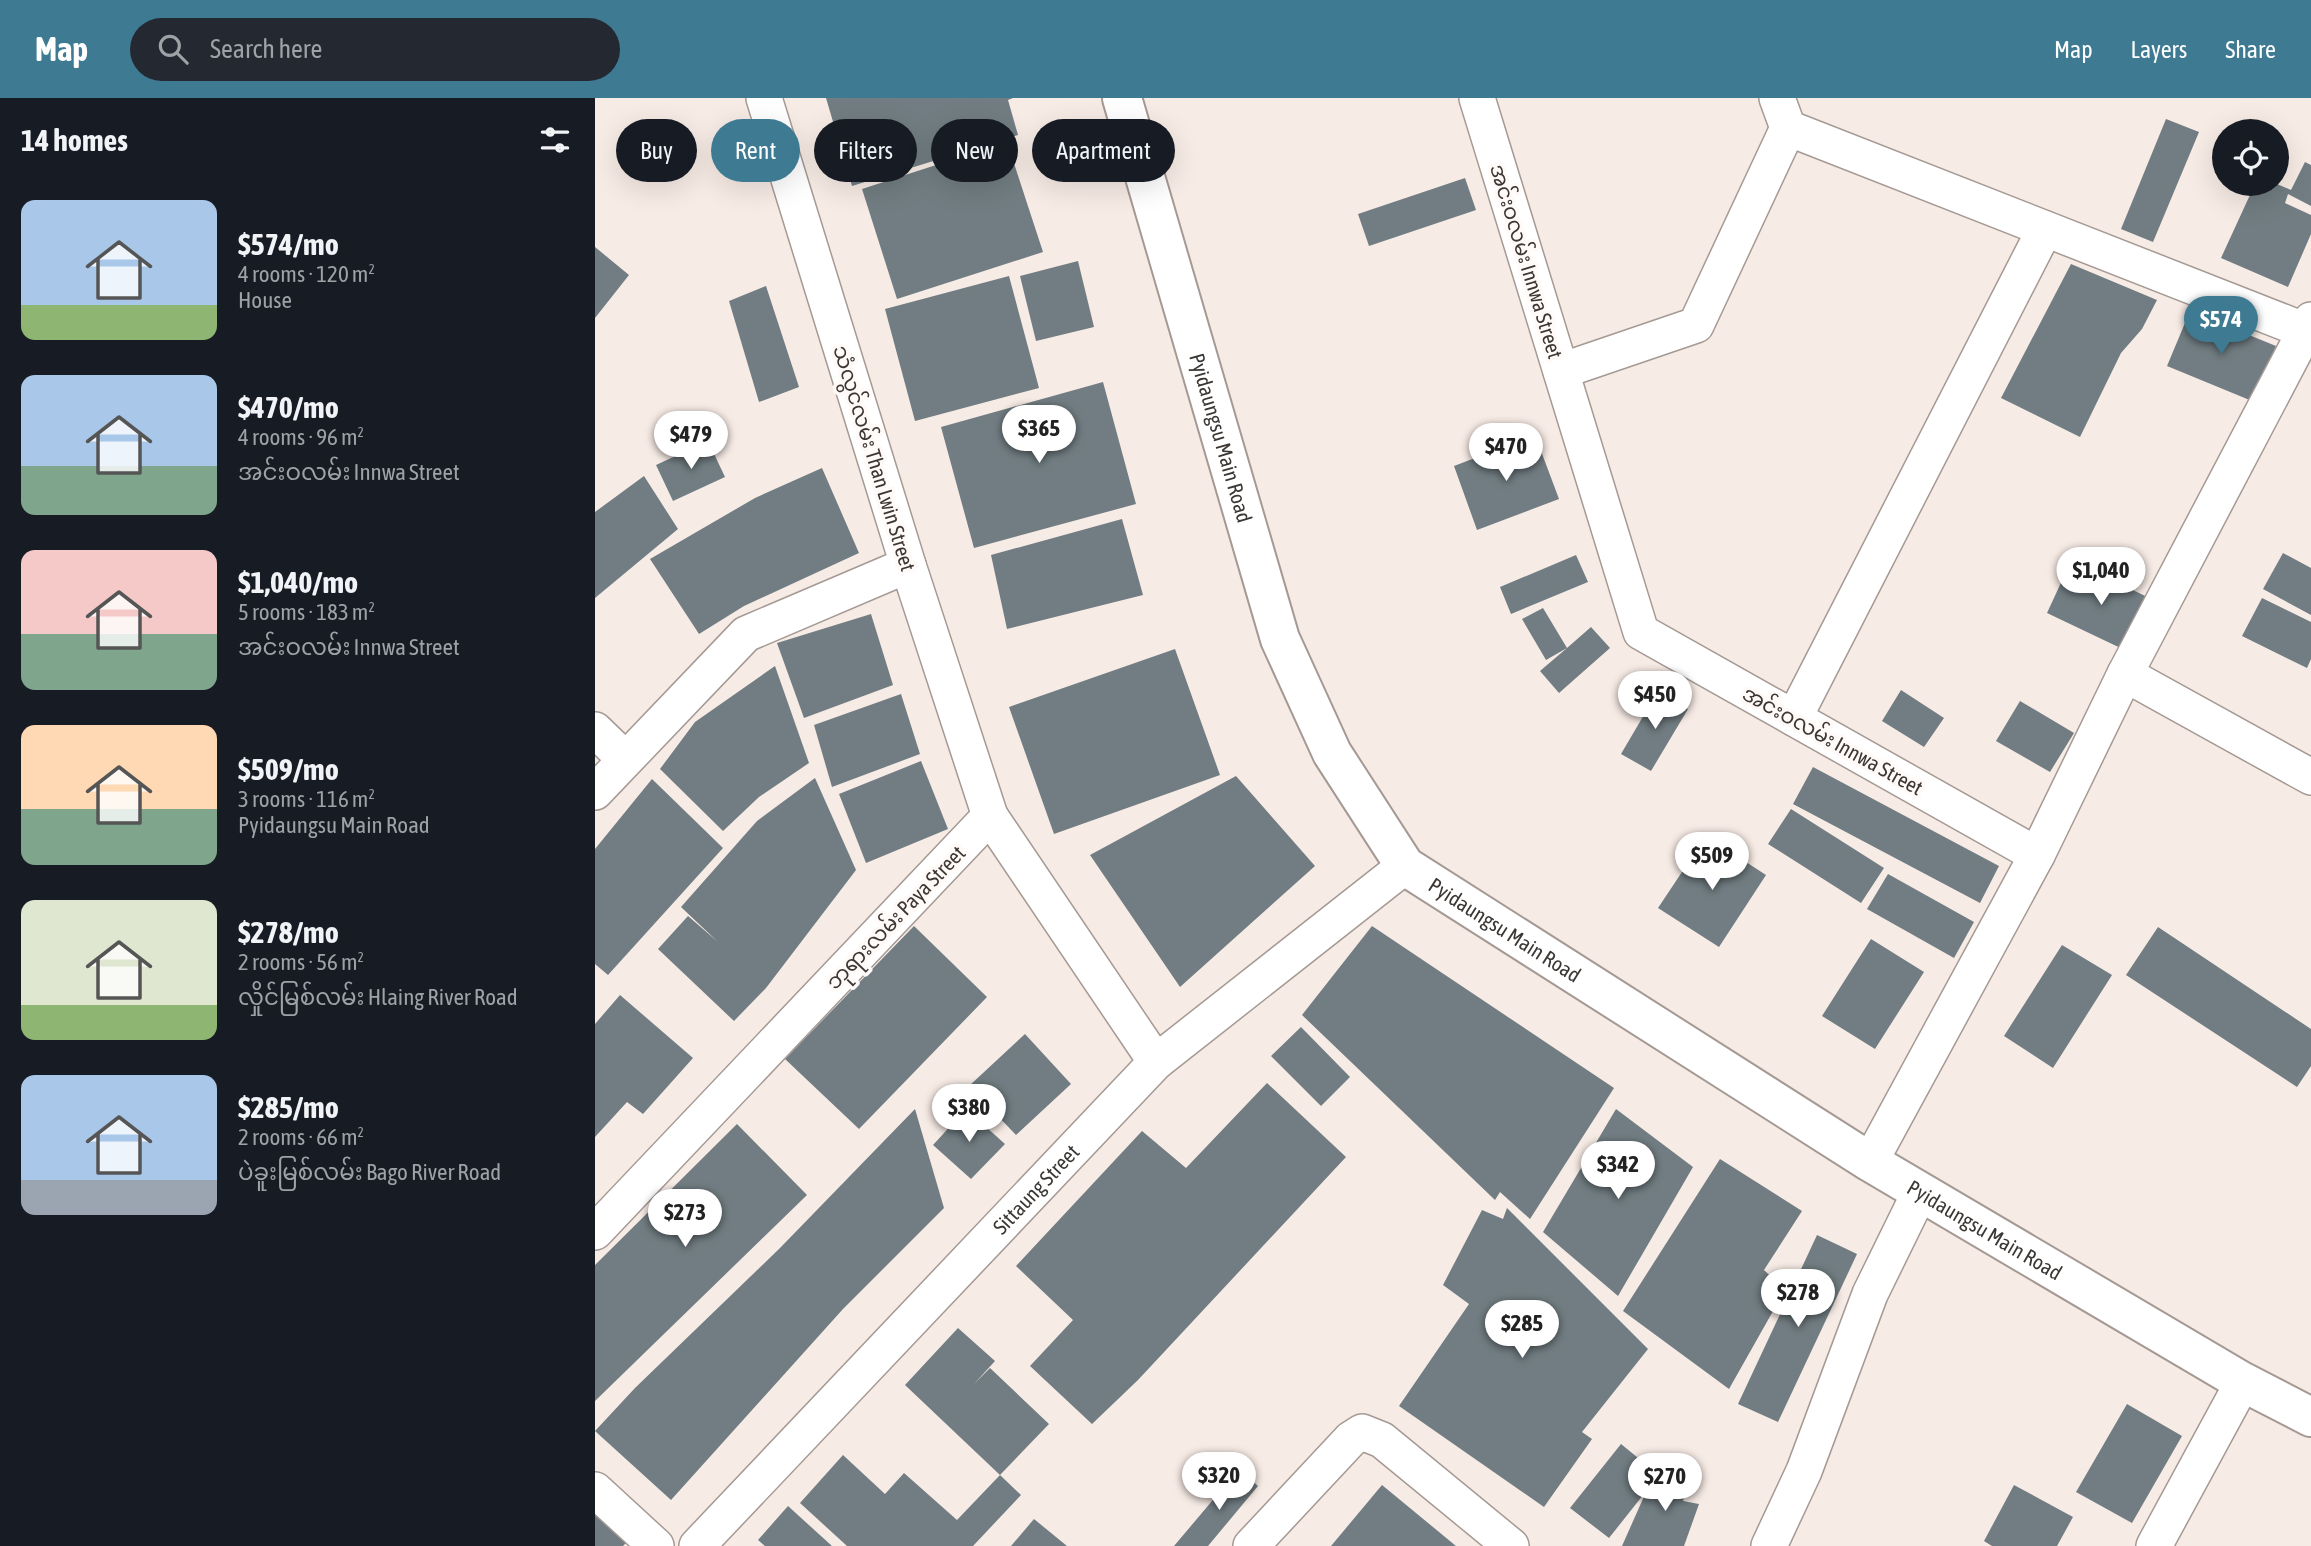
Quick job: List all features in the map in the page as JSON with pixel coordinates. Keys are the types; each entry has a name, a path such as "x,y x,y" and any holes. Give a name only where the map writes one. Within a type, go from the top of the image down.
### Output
{"main road":[{"name":"Pyidaungsu Main Road","path":"1122,98 1280,639 1332,753 1405,866 1870,1162 2243,1382 2311,1418"}],"street":[{"name":"သံလွင်လမ်း Than Lwin Street","path":"764,98 908,565 990,816"},
{"name":"အင်းဝလမ်း Innwa Street","path":"1477,98 1641,632 2037,855"},
{"path":"1561,372 1696,325 1782,113 2045,229 2308,325 2125,674 2037,855 1870,1162"},
{"path":"1794,718 2045,229"},
{"path":"595,792 746,634 908,565"},
{"path":"2125,674 2311,777"},
{"path":"595,730 625,759"},
{"path":"990,816 1156,1062"},
{"name":"ဘုရားလမ်း Paya Street","path":"595,1232 990,816"},
{"name":"Sittaung Street","path":"697,1546 1156,1062 1405,866"},
{"path":"1769,1546 1804,1471 1870,1294 1920,1192"},
{"path":"2154,1546 2243,1382"},
{"path":"1251,1546 1351,1439 1362,1432 1382,1440 1511,1546"},
{"path":"595,1490 656,1546"}],"building":[{"path":"826,98 1013,98 1008,100 1013,119 931,119 931,162 917,166 917,119 832,119"},
{"path":"2166,119 2199,132 2153,242 2121,229"},
{"path":"2305,162 2311,165 2311,206 2289,195 2289,189 2291,190"},
{"path":"931,167 931,182 1018,182 1018,176 1043,252 897,299 862,189 884,182 917,182 917,171"},
{"path":"1465,178 1476,210 1369,246 1358,214"},
{"path":"2249,196 2287,196 2285,203 2311,215 2311,234 2288,287 2221,258"},
{"path":"595,247 629,275 595,318"},
{"path":"1078,261 1094,327 1036,341 1020,276"},
{"path":"2071,264 2157,300 2142,329 2121,353 2080,437 2001,398"},
{"path":"1009,276 1039,388 915,421 885,309"},
{"path":"766,286 799,387 759,402 729,301"},
{"path":"2190,311 2276,346 2252,401 2167,366"},
{"path":"1103,382 1136,504 974,548 941,427"},
{"path":"1535,435 1559,499 1477,530 1454,466"},
{"path":"708,441 725,477 673,501 656,465"},
{"path":"822,468 859,553 744,606 699,634 650,559 755,498"},
{"path":"644,476 678,529 595,598 595,512"},
{"path":"1122,519 1143,595 1007,629 991,555"},
{"path":"2283,553 2311,568 2311,615 2263,589"},
{"path":"1576,555 1588,582 1511,614 1500,587"},
{"path":"2071,561 2156,601 2131,653 2047,613"},
{"path":"2262,598 2311,622 2311,659 2307,668 2242,636"},
{"path":"1543,608 1567,648 1546,660 1522,619"},
{"path":"871,614 893,685 804,718 777,643"},
{"path":"1591,627 1610,648 1559,693 1540,671"},
{"path":"1175,649 1220,775 1054,834 1009,707"},
{"path":"775,666 809,763 759,797 723,831 660,769 695,722"},
{"path":"1901,690 1944,718 1924,747 1882,721"},
{"path":"1658,691 1688,709 1651,771 1621,754"},
{"path":"901,694 920,754 832,787 814,725"},
{"path":"2020,701 2074,733 2050,772 1996,741"},
{"path":"921,761 948,829 866,863 839,794"},
{"path":"1813,767 1999,866 1980,903 1793,804"},
{"path":"1236,776 1315,866 1180,987 1090,855"},
{"path":"815,778 856,870 766,988 734,1021 658,949 688,916 718,942 681,907 757,821"},
{"path":"652,779 723,848 608,975 595,964 595,849"},
{"path":"1791,809 1884,868 1861,903 1768,844"},
{"path":"1706,836 1766,875 1719,947 1658,908"},
{"path":"1888,874 1974,922 1954,958 1867,909"},
{"path":"914,926 987,997 859,1129 785,1059"},
{"path":"1372,926 1614,1088 1530,1219 1500,1192 1495,1200 1302,1015"},
{"path":"2158,927 2311,1029 2311,1066 2297,1087 2126,975"},
{"path":"1871,939 1924,972 1875,1049 1822,1016"},
{"path":"2062,945 2112,975 2053,1068 2004,1036"},
{"path":"620,995 693,1058 643,1114 627,1102 595,1137 595,1024"},
{"path":"1301,1027 1350,1077 1321,1106 1271,1056"},
{"path":"1025,1034 1071,1084 1016,1135 969,1086"},
{"path":"1267,1083 1346,1157 1138,1380 1092,1424 1030,1366 1073,1320 1016,1266 1142,1131 1186,1168"},
{"path":"915,1109 944,1208 843,1309 671,1500 595,1431 635,1388 780,1248"},
{"path":"966,1109 1005,1144 971,1179 933,1145"},
{"path":"1616,1109 1693,1167 1618,1296 1543,1232"},
{"path":"737,1124 807,1195 595,1401 595,1265"},
{"path":"1720,1159 1802,1211 1764,1270 1785,1290 1729,1389 1623,1311"},
{"path":"1507,1208 1648,1349 1582,1432 1592,1439 1544,1507 1399,1406 1469,1304 1443,1285 1482,1210 1503,1219"},
{"path":"1817,1235 1857,1254 1778,1422 1738,1404"},
{"path":"958,1328 995,1361 974,1384 990,1368 1049,1424 1000,1475 905,1385"},
{"path":"2127,1404 2182,1436 2132,1523 2076,1492"},
{"path":"1621,1444 1659,1475 1609,1538 1570,1508"},
{"path":"843,1455 885,1494 904,1473 957,1520 1000,1475 1021,1495 973,1546 847,1546 800,1503"},
{"path":"1668,1463 1694,1472 1683,1501 1699,1504 1684,1546 1622,1546 1646,1492 1659,1496"},
{"path":"1239,1469 1258,1486 1208,1546 1174,1546"},
{"path":"1382,1485 1456,1546 1331,1546"},
{"path":"2014,1485 2073,1517 2057,1546 1992,1546 1984,1541"},
{"path":"788,1506 832,1546 765,1546 758,1540"},
{"path":"595,1515 627,1542 623,1546 595,1546"},
{"path":"1034,1519 1067,1546 1011,1546"}]}
